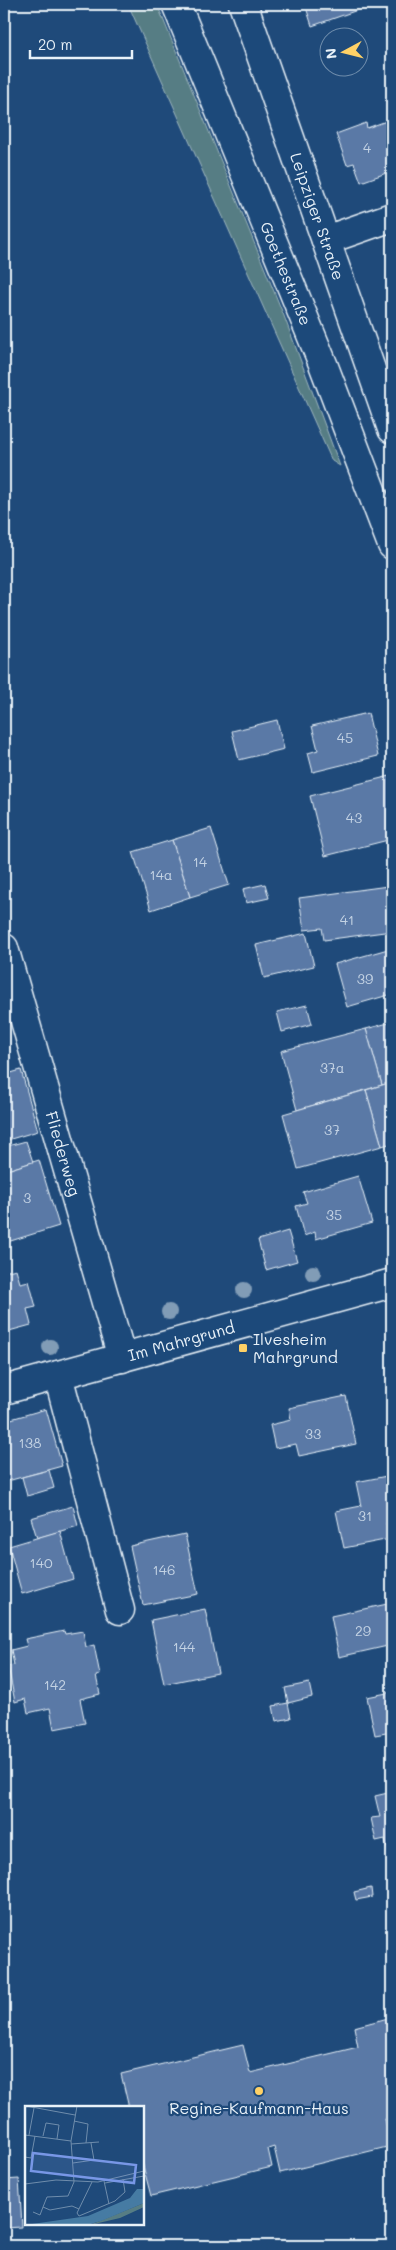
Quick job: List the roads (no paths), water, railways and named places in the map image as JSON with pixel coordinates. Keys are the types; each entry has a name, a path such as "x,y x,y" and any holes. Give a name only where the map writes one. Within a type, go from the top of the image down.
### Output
{"street":[{"name":"Goethestraße","path":"176,4 323,364 392,545"},
{"name":"Leipziger Straße","path":"243,4 392,428"},
{"path":"326,240 392,217"},
{"name":"Fliederweg","path":"4,948 122,1358"},
{"name":"Im Mahrgrund","path":"4,1390 392,1284"},
{"path":"58,1375 120,1610"}],"place":[{"name":"Ilvesheim Mahrgrund","path":"243,1348"},
{"name":"Regine-Kaufmann-Haus","path":"259,2091"}]}
